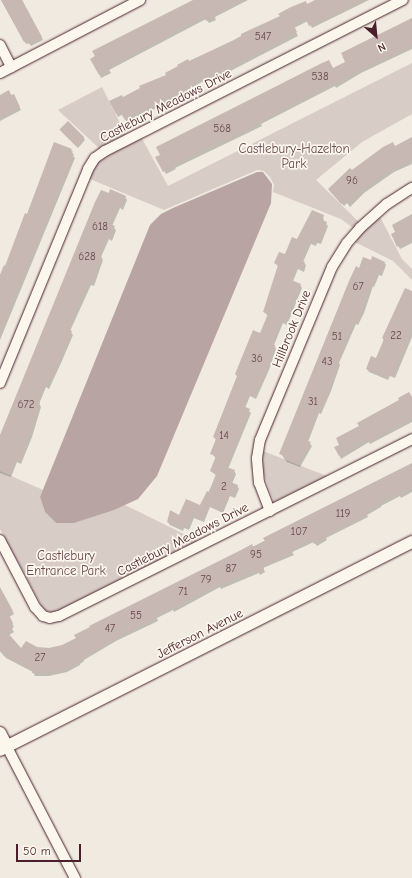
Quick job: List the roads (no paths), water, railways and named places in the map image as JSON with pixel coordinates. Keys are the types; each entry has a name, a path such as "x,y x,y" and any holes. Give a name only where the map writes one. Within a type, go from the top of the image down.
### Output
{"street":[{"path":"0,73 140,0"},
{"name":"Castlebury Meadows Drive","path":"0,383 88,168 95,158 105,151 403,0"},
{"path":"0,45 11,67"},
{"name":"Hillbrook Drive","path":"270,511 259,483 257,458 260,440 332,267 347,243 360,228 387,204 412,188"},
{"name":"Castlebury Meadows Drive","path":"1,545 35,607 43,616 50,618 70,611 412,439"},
{"name":"Jefferson Avenue","path":"4,749 412,542"},
{"path":"0,733 4,749 75,878"}],"park label":[{"name":"Castlebury-Hazelton Park","path":"294,158"},
{"name":"Castlebury Entrance Park","path":"66,564"}]}
